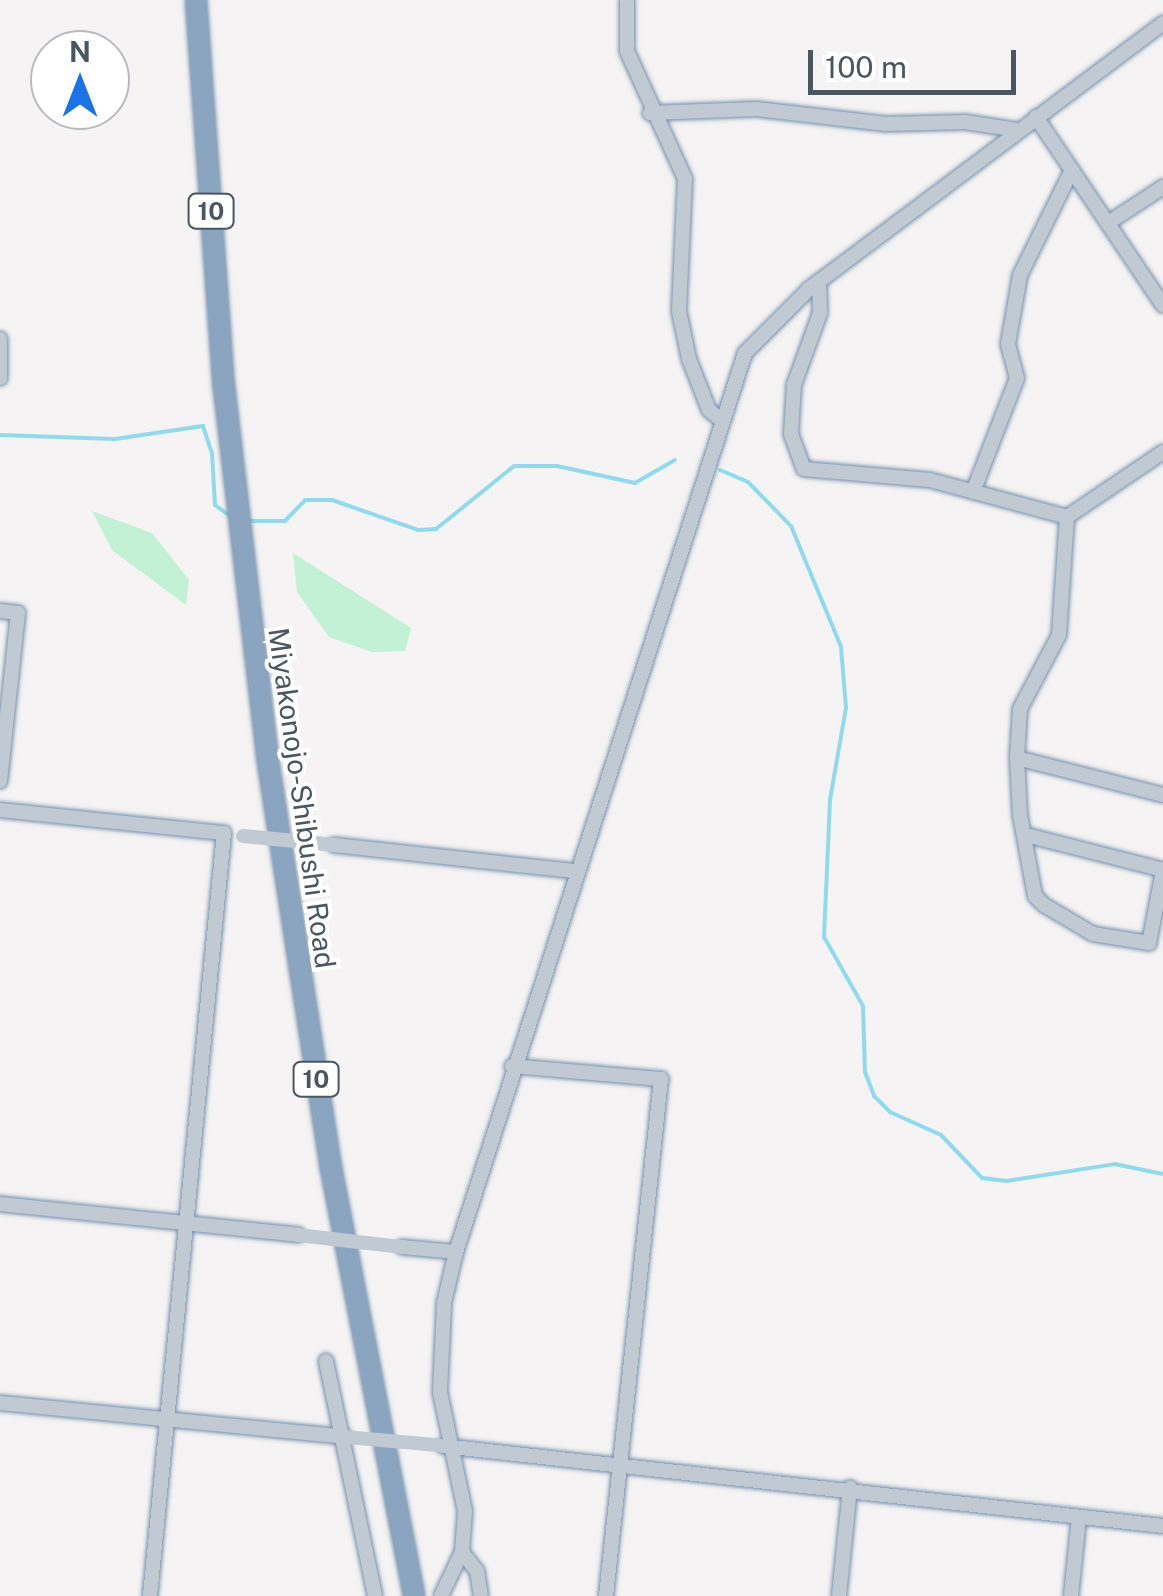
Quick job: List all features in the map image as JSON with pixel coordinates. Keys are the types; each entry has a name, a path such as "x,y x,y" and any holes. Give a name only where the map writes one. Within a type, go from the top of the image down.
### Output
{"highway":[{"name":"Miyakonojo-Shibushi Road","path":"194,0 224,387 242,559 302,994 414,1596"}],"street":[{"path":"626,0 627,51 650,113 685,180 679,311 702,393 722,421"},
{"path":"444,1590 462,1552 465,1511 443,1446 440,1342 456,1252 574,871 745,353 818,282 1163,23"},
{"path":"650,113 756,109 886,124 965,122 1018,130"},
{"path":"1036,117 1163,305"},
{"path":"972,492 1017,378 1008,344 1020,276 1072,170"},
{"path":"1108,224 1163,186"},
{"path":"818,282 820,313 794,385 792,434 800,464 930,480 1067,517 1163,452"},
{"path":"0,339 0,378"},
{"path":"1026,835 1163,871 1149,943 1115,941 1035,896 1026,835 1017,758 1020,709 1058,635 1067,517"},
{"path":"0,611 18,613 0,780"},
{"path":"1017,758 1163,795"},
{"path":"0,810 574,871"},
{"path":"150,1596 224,833"},
{"path":"512,1066 661,1079 606,1596"},
{"path":"0,1204 456,1252"},
{"path":"326,1361 375,1596"},
{"path":"0,1403 850,1488 1163,1526"},
{"path":"839,1596 850,1488"},
{"path":"1071,1596 1079,1517"},
{"path":"462,1552 472,1559 481,1596"}],"green space":[{"path":"92,511 152,533 189,580 186,605 112,550"},
{"path":"293,553 411,628 405,651 372,652 329,637 297,592"}],"waterway":[{"path":"0,435 115,439 203,426 212,453 215,505 233,518"},
{"path":"247,521 285,521 305,500 332,500 418,530 436,529 514,466 557,466 635,483 675,460"},
{"path":"720,470 748,482 791,526 841,647 846,708 830,800 824,937 863,1006 865,1072 874,1096 890,1112 941,1135 982,1178 1007,1181 1115,1164 1163,1174"}]}
